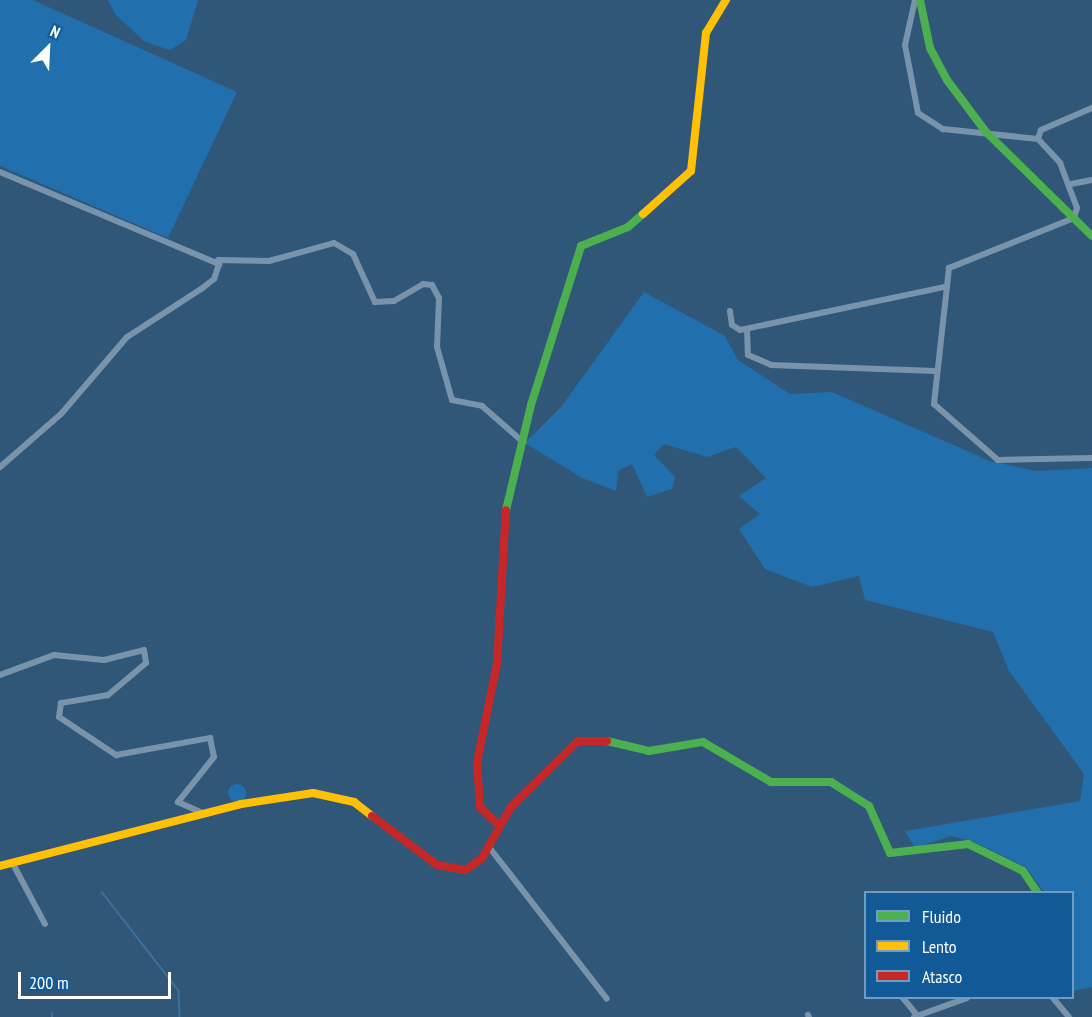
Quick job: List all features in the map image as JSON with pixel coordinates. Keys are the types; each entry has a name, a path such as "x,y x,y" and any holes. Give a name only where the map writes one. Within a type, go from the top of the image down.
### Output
{"street":[{"path":"499,825 480,807 477,762 497,664 507,494 581,246 628,227 691,171 706,33 726,0"},
{"path":"915,0 905,45 916,109 943,129 1038,139 1071,184 1074,218"},
{"path":"920,0 930,48 986,132 1092,236"},
{"path":"1038,139 1041,130 1092,108"},
{"path":"0,172 218,260 269,261 334,243 353,254 375,302 394,301 423,284 432,285 439,298 438,347 452,400 482,406 523,442"},
{"path":"1071,184 1092,180"},
{"path":"1074,218 951,266 944,287 935,371 934,405 998,460 1010,464 1092,458"},
{"path":"0,467 61,414 134,331 214,279 218,260"},
{"path":"730,310 735,328 747,329 944,287"},
{"path":"747,329 748,355 771,365 935,371"},
{"path":"0,675 54,655 104,660 144,650 146,663 108,694 61,703 58,717 117,755 210,738 216,748 209,766 178,802 207,814"},
{"path":"0,866 241,804 328,794 354,802 449,870 473,867 489,847 499,825 562,754 584,738 649,751 704,742 761,779 782,783 823,779 857,796 874,813 886,848 897,856 946,843 968,844 1023,871 1036,891"},
{"path":"489,847 607,999"},
{"path":"12,862 45,924"},
{"path":"904,999 916,1016 965,999"},
{"path":"1053,999 1060,1015 1069,1017"}],"shaded area":[{"path":"0,0 33,0 237,92 168,238 0,166"},
{"path":"108,0 198,0 186,40 170,50 145,42 116,15"},
{"path":"644,292 725,336 738,360 790,394 832,392 990,461 1036,471 1092,468 1092,987 1074,991 1074,891 1043,891 1026,867 972,841 951,836 915,848 905,831 1080,801 1084,774 1009,671 993,632 865,600 859,576 812,587 765,569 739,529 760,514 739,496 766,478 736,447 707,457 664,444 654,455 675,477 672,489 647,497 632,464 618,471 616,491 582,478 525,443 561,407"},
{"path":"237,784 243,787 246,793 243,799 237,802 231,799 228,793 231,787"}],"waterway":[{"path":"102,892 179,991 180,1017"}],"traffic: fast":[{"path":"920,0 930,48 947,80 986,132 1092,236"},
{"path":"506,510 531,405 581,246 628,227 643,214"},
{"path":"607,741 649,751 703,742 771,782 831,782 869,806 890,853 968,844 1023,871 1036,891"}],"traffic: slow":[{"path":"643,214 691,171 706,33 726,0"},
{"path":"0,866 241,804 313,793 354,802 372,816"}],"traffic: jam":[{"path":"499,825 480,807 477,762 497,664 506,510"},
{"path":"372,816 437,865 466,870 482,858 511,807 578,741 607,741"}]}
